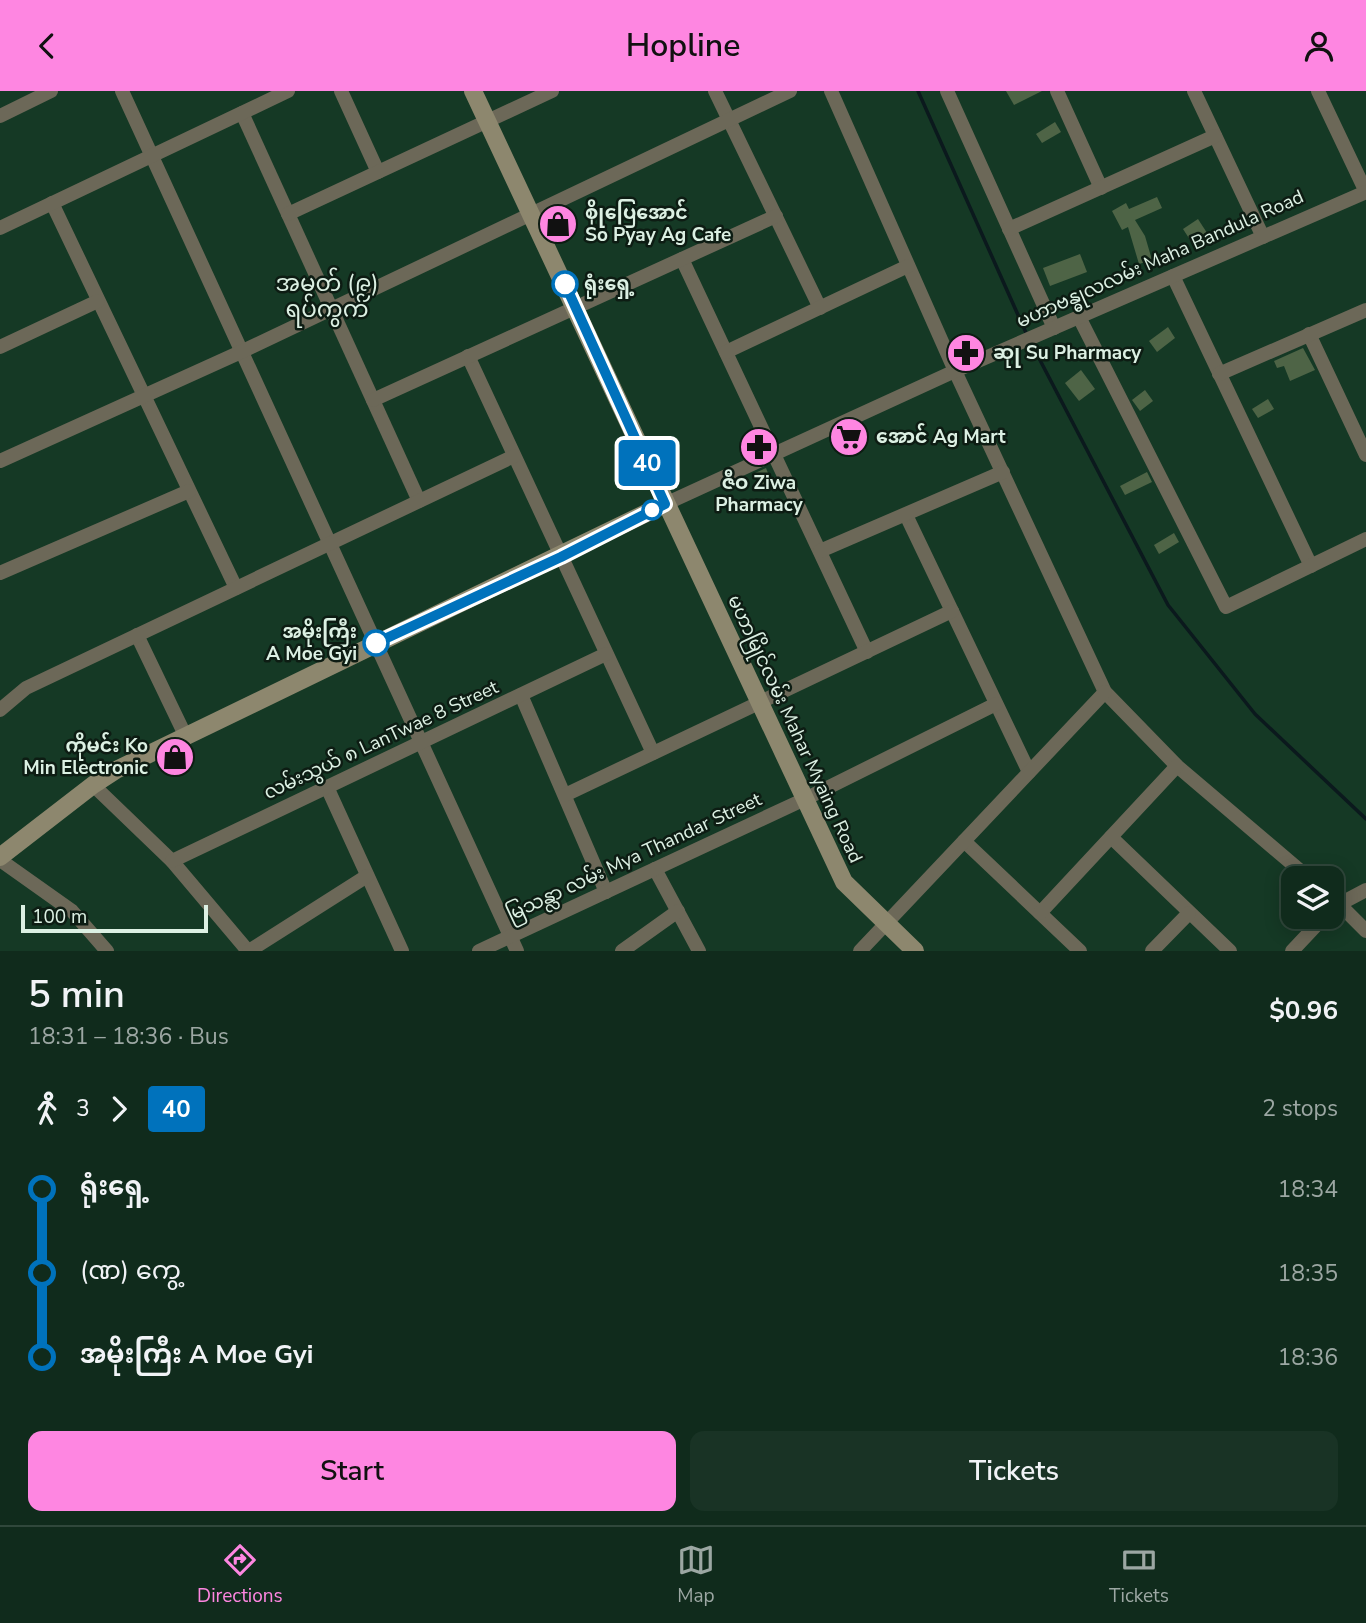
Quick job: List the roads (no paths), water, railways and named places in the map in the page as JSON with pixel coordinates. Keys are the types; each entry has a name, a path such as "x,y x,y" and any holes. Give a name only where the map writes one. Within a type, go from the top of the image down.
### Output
{"street":[{"path":"0,116 51,91"},
{"path":"122,91 517,951"},
{"path":"0,228 288,91"},
{"path":"341,91 378,172"},
{"name":"မဟာမြိုင်လမ်း Mahar Myaing Road","path":"473,91 844,882 915,951"},
{"path":"288,214 552,91"},
{"path":"715,91 820,308"},
{"path":"0,461 243,351 790,91"},
{"path":"831,91 955,371 1105,692 1177,766 1295,866"},
{"path":"947,91 1054,328"},
{"path":"1057,91 1101,188"},
{"path":"1194,91 1263,237"},
{"path":"1320,92 1366,192"},
{"path":"242,113 419,501"},
{"path":"1009,229 1215,136"},
{"name":"မဟာဗန္ဓုလလမ်း Maha Bandula Road","path":"0,858 93,785 376,643 561,557 665,504 955,371 1366,192"},
{"path":"52,203 236,588"},
{"path":"373,400 776,216"},
{"path":"682,259 867,652"},
{"path":"726,352 908,266"},
{"path":"1172,276 1311,566"},
{"path":"1,344 98,301"},
{"path":"1219,374 1366,310"},
{"path":"1079,317 1226,607 1366,540"},
{"path":"1309,334 1366,455"},
{"path":"468,356 653,753"},
{"path":"0,710 26,688 514,456"},
{"path":"820,551 1003,472"},
{"path":"0,573 189,491"},
{"path":"906,515 1029,772"},
{"path":"565,795 952,611"},
{"path":"137,635 186,737"},
{"name":"လမ်းသွယ် ၈ LanTwae 8 Street","path":"172,861 606,654"},
{"path":"860,951 1105,692"},
{"path":"521,695 606,892"},
{"name":"မြသန္လာ လမ်း Mya Thandar Street","path":"479,951 805,799 996,704"},
{"path":"1041,913 1177,766"},
{"path":"93,785 172,861 248,951 367,876"},
{"path":"327,787 402,951"},
{"path":"1111,837 1230,951"},
{"path":"964,841 1080,951"},
{"path":"0,858 72,911 107,951"},
{"path":"655,869 699,951"},
{"path":"1344,899 1366,890"},
{"path":"622,951 678,911"},
{"path":"1344,912 1366,931"},
{"path":"1152,951 1189,913"},
{"path":"1292,951 1313,929"}],"waterway":[{"path":"918,91 1027,335"},
{"path":"1030,341 1168,605 1255,714 1366,819"}],"place":[{"name":"စိုုပြေအောင် So Pyay Ag Cafe","path":"558,224"},
{"name":"ရုံးရှေ့","path":"565,284"},
{"name":"ဆုု Su Pharmacy","path":"966,353"},
{"name":"အောင် Ag Mart","path":"849,437"},
{"name":"ဇီဝ Ziwa Pharmacy","path":"759,447"},
{"name":"အမိုးကြီး A Moe Gyi","path":"376,643"},
{"name":"ကိုမင်း Ko Min Electronic","path":"175,757"}],"district":[{"name":"အမှတ် (၉) ရပ်ကွက်","path":"327,296"}]}
